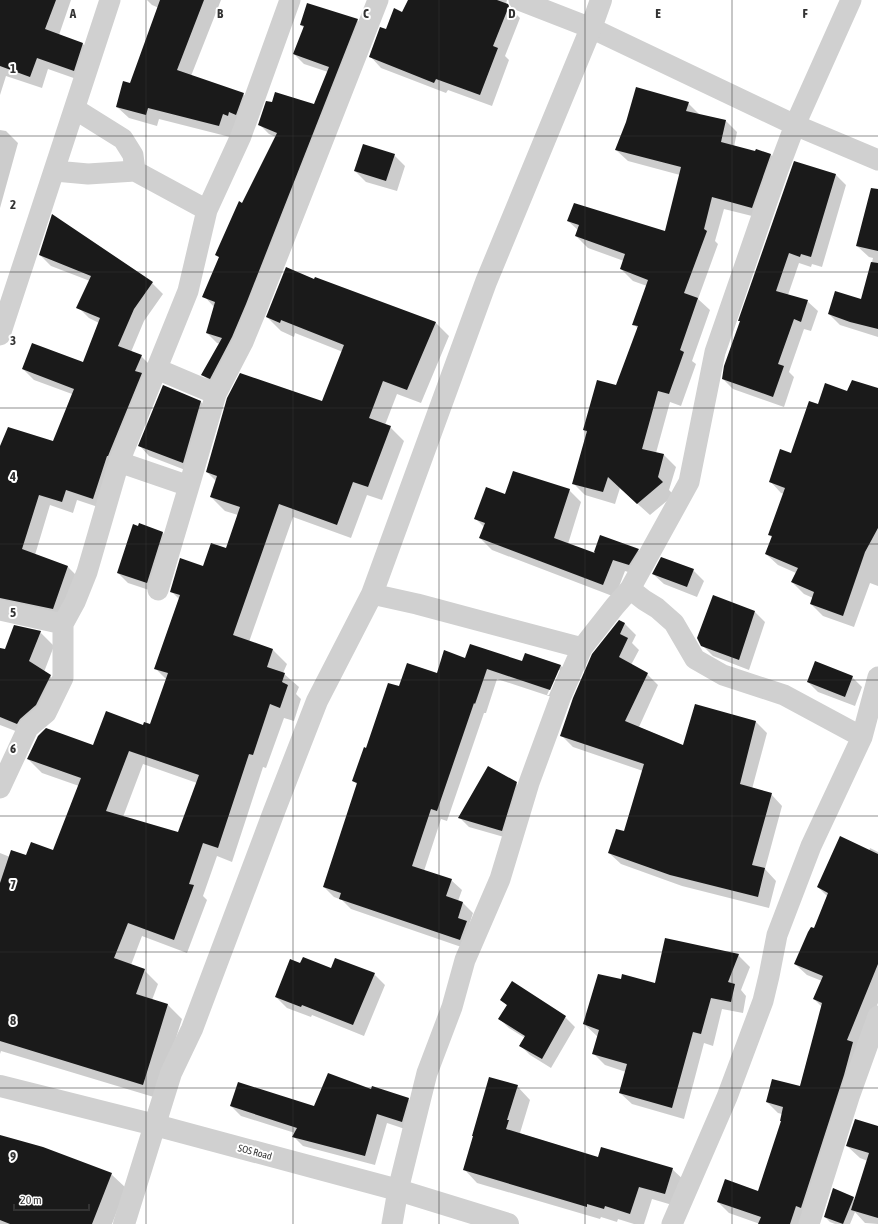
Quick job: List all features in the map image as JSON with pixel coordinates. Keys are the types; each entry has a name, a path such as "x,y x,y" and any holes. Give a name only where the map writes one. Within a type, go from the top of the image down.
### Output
{"street":[{"path":"0,335 110,0"},
{"path":"0,788 28,728 46,713 63,678 63,624 75,602 87,572 120,462 188,291 207,210 241,136 290,0"},
{"path":"158,590 216,394 243,342 257,308 378,0"},
{"path":"519,0 591,28 795,125 878,160"},
{"path":"124,1224 171,1073 192,1029 275,807 317,701 372,594 486,282 591,28 601,0"},
{"path":"392,1224 398,1190 427,1073 452,1008 465,960 500,879 529,783 561,696 582,648 630,589 689,482 715,352 795,125 851,0"},
{"path":"74,109 123,139 133,155 136,171"},
{"path":"55,171 88,174 136,171 207,210"},
{"path":"157,369 216,394"},
{"path":"120,462 189,486"},
{"path":"630,589 657,608 674,623 695,659 723,675 784,695 862,737"},
{"path":"372,594 417,604 582,648"},
{"path":"0,610 63,624"},
{"path":"672,1224 728,1097 762,1002 769,976 777,934 811,846 862,737 874,707 878,677"},
{"path":"809,1224 849,1097 878,1016"},
{"name":"SOS Road","path":"0,1086 155,1125 398,1190 508,1224"}],"building":[{"path":"0,0 56,0 45,29 83,43 74,71 37,58 30,77 0,66"},
{"path":"160,0 204,0 177,70 244,93 236,115 229,112 228,116 223,114 219,126 148,108 146,115 116,107 123,81 130,83"},
{"path":"408,0 497,0 508,4 509,6 493,46 498,48 480,95 436,79 434,83 369,57 380,27 386,29 394,8 402,12"},
{"path":"307,3 358,19 246,304 232,337 210,379 201,375 222,338 206,333 215,302 202,297 219,257 215,255 239,201 242,203 277,133 258,125 266,101 272,102 275,92 314,104 329,67 293,54 304,26 300,25"},
{"path":"636,87 689,102 686,111 726,120 721,142 755,151 756,149 771,154 752,208 712,197 704,229 707,231 684,293 698,298 680,350 684,352 669,394 658,391 642,449 664,454 658,477 663,482 637,504 608,477 603,492 572,484 587,431 583,430 597,380 616,385 638,326 632,325 648,280 620,269 625,254 575,236 579,225 567,221 574,203 665,231 681,167 615,150 626,122"},
{"path":"363,144 395,154 386,181 354,171"},
{"path":"794,161 836,174 811,257 801,254 800,257 789,253 776,291 808,300 801,322 794,319 778,364 784,366 773,397 722,379 724,366 740,321 738,321"},
{"path":"871,188 878,189 878,251 856,246"},
{"path":"52,214 153,282 134,309 118,346 142,355 135,371 142,373 107,456 93,499 66,490 62,502 39,495 22,549 68,566 53,609 0,598 0,446 8,427 53,441 74,389 22,369 32,343 83,362 100,318 76,308 91,276 39,255"},
{"path":"871,262 878,263 878,329 850,322 828,314 835,291 861,299"},
{"path":"286,267 314,279 315,277 436,322 407,390 383,381 369,418 391,426 368,487 353,482 337,525 279,504 233,635 273,649 267,667 285,673 282,682 288,685 280,708 270,704 253,755 249,754 218,848 203,843 189,884 194,885 174,940 128,923 114,958 145,969 136,994 168,1004 143,1085 0,1041 0,883 11,850 26,855 31,842 53,850 81,778 27,759 38,736 46,728 93,745 106,711 143,725 144,722 150,724 168,673 154,669 180,595 170,592 180,558 203,566 211,543 226,548 240,507 210,497 217,476 206,472 227,398 240,373 322,401 344,345 281,320 280,323 266,317","holes":["129,751 199,775 178,832 106,811"]},
{"path":"852,380 878,388 878,528 865,552 843,616 810,604 814,592 791,582 798,568 765,554 772,536 768,535 785,488 769,482 780,449 791,453 809,401 818,404 825,383 847,391"},
{"path":"163,385 201,401 183,463 138,446"},
{"path":"513,471 570,489 554,538 595,553 594,552 600,535 639,549 629,565 613,560 603,585 479,538 485,523 474,519 486,487 505,494"},
{"path":"139,523 163,532 147,583 117,573 133,524 138,526"},
{"path":"661,557 694,569 687,587 652,574"},
{"path":"713,595 755,611 739,660 701,646 697,638"},
{"path":"619,620 625,623 620,634 628,638 619,657 648,673 625,721 683,745 695,704 756,721 740,784 772,793 752,865 765,868 758,897 670,875 608,853 616,829 624,831 644,764 560,736 573,698 592,654"},
{"path":"14,625 41,631 29,661 51,675 36,705 20,719 17,724 0,717 0,648 5,649"},
{"path":"470,644 522,661 525,653 561,665 550,690 487,669 437,811 431,809 412,866 452,879 446,896 463,902 458,918 467,921 460,940 339,899 341,893 323,887 357,783 352,781 364,747 366,748 388,683 399,686 407,663 437,673 444,650 465,658"},
{"path":"815,661 853,676 845,697 807,682"},
{"path":"488,766 517,782 502,831 458,818"},
{"path":"840,836 878,854 878,964 847,1040 853,1042 844,1075 801,1208 796,1206 790,1224 758,1224 761,1217 717,1202 725,1179 758,1191 781,1121 783,1107 766,1102 772,1079 800,1086 822,1003 813,999 823,976 794,964 808,932 811,927 814,928 828,893 817,887"},
{"path":"665,938 739,954 728,982 735,984 731,1002 711,998 701,1034 693,1032 672,1108 619,1093 627,1064 592,1054 599,1030 583,1024 598,974 621,979 622,974 655,983"},
{"path":"303,957 331,968 335,958 375,973 353,1025 302,1005 301,1007 275,997 290,959 300,963"},
{"path":"512,981 566,1016 542,1059 519,1046 525,1036 498,1019 507,1005 500,1000"},
{"path":"328,1073 371,1089 372,1086 409,1098 402,1122 377,1114 365,1156 292,1137 297,1128 230,1106 238,1082 314,1106"},
{"path":"489,1077 518,1085 507,1120 509,1120 506,1129 598,1157 601,1147 673,1168 665,1194 639,1187 630,1214 605,1206 604,1209 587,1204 587,1207 463,1170"},
{"path":"855,1119 878,1126 878,1218 851,1210 869,1153 846,1146"},
{"path":"0,1135 43,1147 112,1173 92,1224 10,1224 0,1220"},
{"path":"833,1188 854,1197 843,1224 824,1217"}]}
